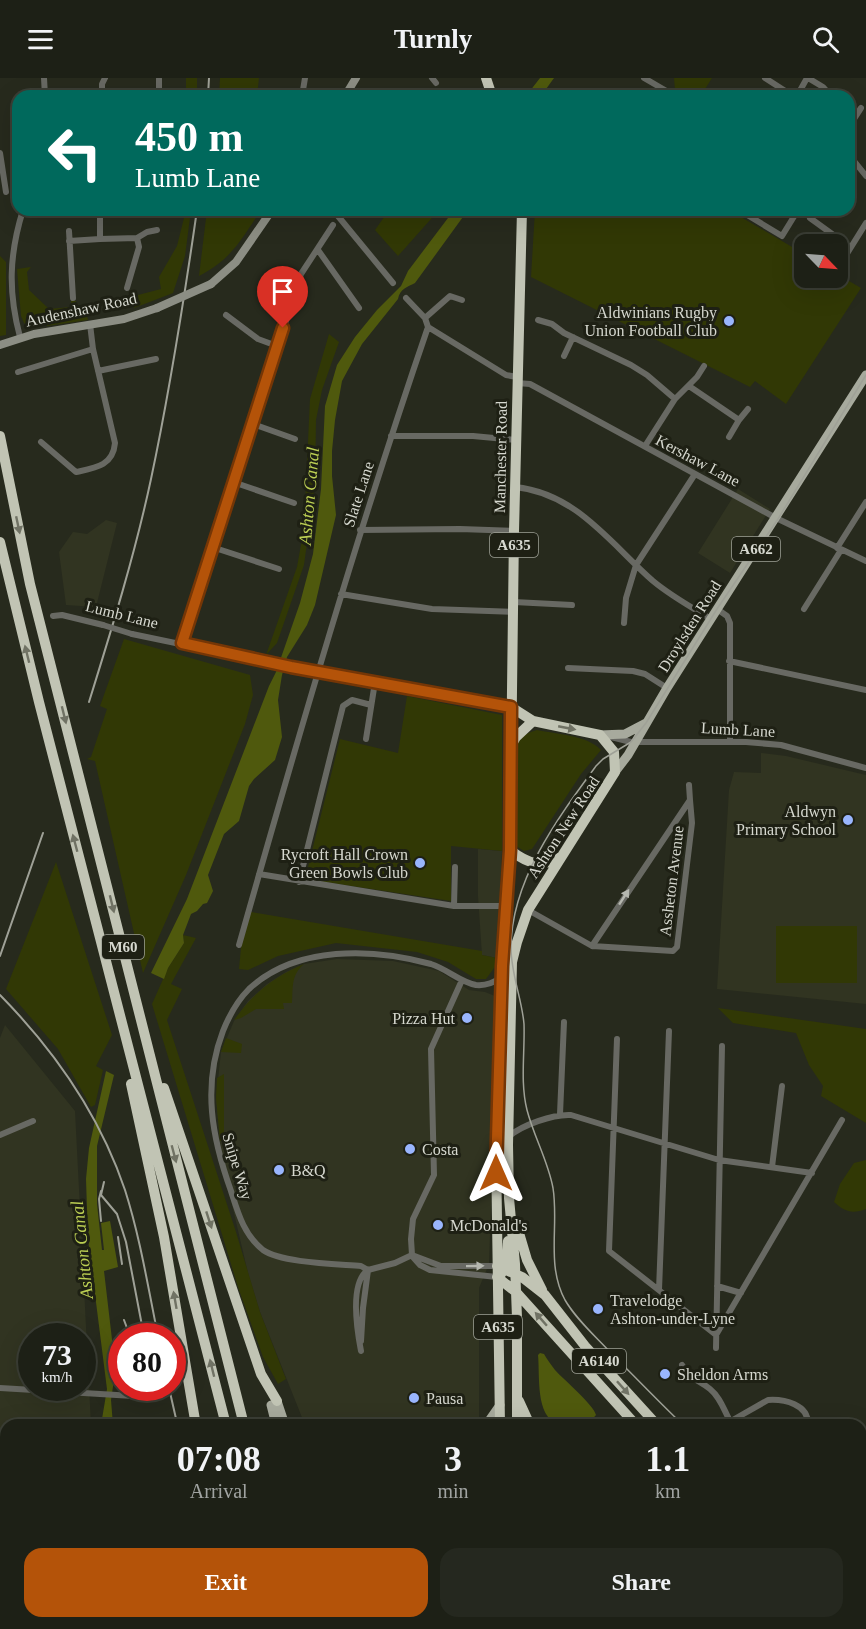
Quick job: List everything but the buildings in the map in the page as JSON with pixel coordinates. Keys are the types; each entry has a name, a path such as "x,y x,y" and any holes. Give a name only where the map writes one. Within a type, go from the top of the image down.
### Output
{"highway":[{"name":"Manchester Road","path":"500,1419 500,1270 496,1151 501,976 510,850 514,531 522,216"},
{"name":"M60","path":"0,436 30,584 242,1419"},
{"name":"M60","path":"0,542 39,702 224,1419"},
{"name":"Lumb Lane","path":"511,707 532,722 603,736"},
{"path":"512,744 516,736 532,722"},
{"path":"603,736 614,752 615,772"},
{"name":"Ashton New Road","path":"508,1107 512,962 520,931 528,910 615,772"},
{"path":"510,850 536,865 562,857"},
{"path":"507,906 528,910"},
{"name":"M60","path":"122,1022 128,1068 164,1237 194,1419"},
{"name":"M60","path":"149,1046 261,1374 274,1403"},
{"name":"A635","path":"508,1107 509,1198 516,1292 517,1419"},
{"path":"500,1270 507,1257 509,1198"},
{"path":"519,1233 527,1260 545,1295"},
{"name":"A6140","path":"500,1270 515,1274 545,1295 585,1346 652,1419"},
{"name":"A6140","path":"500,1270 516,1292 629,1419"},
{"path":"516,1396 527,1419"}],"main road":[{"name":"Audenshaw Road","path":"0,345 18,338 124,319 157,308 211,284 236,262 268,216"},
{"name":"Droylsden Road","path":"635,741 866,375"},
{"name":"Lumb Lane","path":"603,736 625,734 646,723"},
{"name":"Ashton New Road","path":"615,772 635,741"},
{"path":"509,1198 519,1233"},
{"path":"274,1403 275,1419"},
{"path":"274,1403 282,1419"},
{"path":"490,1419 500,1405"}],"street":[{"path":"644,78 662,90"},
{"path":"765,78 785,90"},
{"path":"808,78 826,90"},
{"path":"856,116 861,108"},
{"path":"0,153 6,192"},
{"path":"855,162 866,176"},
{"path":"18,338 11,294 11,272 15,234 21,216"},
{"path":"100,216 100,239"},
{"path":"338,216 393,283"},
{"path":"749,216 782,236 794,216"},
{"path":"810,218 850,247"},
{"path":"848,251 866,223"},
{"path":"182,643 301,274 333,225"},
{"path":"69,241 137,238 147,232 157,230"},
{"path":"69,231 73,298"},
{"path":"127,288 139,247 137,238"},
{"path":"318,250 359,308"},
{"path":"425,318 450,296 462,300"},
{"path":"406,298 425,318 429,327"},
{"path":"226,315 258,339 278,346"},
{"path":"538,320 552,324 573,337 631,365 647,375 675,399"},
{"path":"41,442 76,472 108,462 114,453 115,443 93,349 90,324"},
{"name":"Kershaw Lane","path":"429,327 506,375 530,384 776,518 866,561"},
{"name":"Slate Lane","path":"239,945 317,671 360,530 429,327"},
{"path":"564,356 573,337"},
{"path":"18,372 93,349"},
{"path":"98,371 156,359"},
{"path":"645,447 675,399 689,386 704,366"},
{"path":"689,386 739,420"},
{"path":"729,437 748,409"},
{"path":"253,424 295,439"},
{"path":"391,436 472,436 516,440"},
{"path":"624,623 626,598 636,565 695,474"},
{"path":"233,482 294,503"},
{"path":"515,487 547,494 583,514 636,565 674,597 711,619"},
{"path":"804,609 866,502"},
{"path":"360,530 514,531"},
{"path":"212,547 279,569"},
{"path":"341,594 432,609 572,605"},
{"path":"717,609 727,616 730,623 729,742"},
{"name":"Lumb Lane","path":"53,616 62,615 132,634 291,667 511,707"},
{"path":"729,661 866,690"},
{"path":"568,668 633,671 645,674 667,688"},
{"path":"366,739 375,682"},
{"path":"299,882 343,706 352,700 371,705"},
{"name":"Lumb Lane","path":"603,736 635,741 781,745 866,768"},
{"path":"689,785 690,800"},
{"name":"Assheton Avenue","path":"592,946 690,800"},
{"name":"Assheton Avenue","path":"528,910 592,946 673,951 677,947 692,824 690,800"},
{"path":"454,906 455,867"},
{"path":"259,874 454,906 507,906"},
{"name":"Snipe Way","path":"412,1255 395,1263 369,1270 361,1266 285,1258 271,1254 253,1240 245,1231 214,1137 210,1105 211,1082 219,1042 231,1013 249,989 273,971 302,959 344,954 390,956 430,964 445,969 462,980 479,985 491,984 501,976"},
{"path":"462,980 431,1049 434,1175 414,1219 411,1239 412,1255 420,1265 430,1270 500,1270"},
{"path":"560,1114 564,1022"},
{"path":"658,1290 669,1031"},
{"path":"617,1039 609,1251 716,1335"},
{"path":"716,1348 722,1046"},
{"path":"772,1167 782,1086"},
{"path":"508,1107 515,1122 524,1127"},
{"path":"508,1137 524,1127 560,1114 571,1115 719,1160 812,1173"},
{"path":"716,1335 842,1120"},
{"path":"0,1135 33,1121"},
{"path":"412,1255 441,1266 500,1270"},
{"path":"369,1270 363,1308 361,1351 356,1307 360,1281 363,1274 369,1270"},
{"path":"717,1286 741,1293"},
{"path":"682,1365 688,1376 710,1388 718,1397 726,1419"},
{"path":"0,1388 108,1394"},
{"path":"734,1419 768,1401 776,1400 800,1407 808,1419"}],"shaded area":[{"path":"186,78 197,78 197,90 186,90"},
{"path":"220,78 259,78 258,90 219,90"},
{"path":"540,78 554,78 545,90 531,90"},
{"path":"674,78 712,78 704,90 675,90"},
{"path":"184,216 190,216 185,256 173,293 134,308 138,295 161,289 159,277 177,246"},
{"path":"206,216 257,216 227,257 199,276"},
{"path":"385,216 434,216 398,256 375,230"},
{"path":"449,216 464,216 415,283 402,291 362,344 342,381 332,451 336,515 315,605 307,625 287,657 282,675 278,700 282,737 275,760 249,786 239,821 224,834 208,875 213,891 207,903 191,914 183,935 184,943 168,968 164,979 151,973 187,899 276,672 300,603 313,554 321,489 325,406 337,365 355,337 401,286 408,271"},
{"name":"Aldwinians Rugby Union Football Club","path":"535,216 739,216 794,248 794,288 848,288 848,280 861,288 786,404 755,381 750,387 531,277"},
{"path":"0,256 6,262 6,335 0,336"},
{"path":"31,267 27,272 29,290 49,309 71,307 71,301 76,301 76,306 81,312 62,317 51,314 47,320 40,319 40,326 29,326 24,323 21,316 17,269"},
{"path":"86,313 88,320 47,326 46,322 51,318 65,319 71,314"},
{"path":"329,334 339,342 322,390 316,420 315,484 304,565 277,643 266,655 297,567 304,528 310,399"},
{"path":"738,489 770,509 730,573 698,553"},
{"path":"106,520 117,523 96,607 66,605 59,552 73,532 87,534"},
{"path":"124,639 250,675 253,695 245,724 186,875 143,973 95,761 87,759 91,757 107,709 100,706"},
{"path":"407,696 502,715 502,851 451,846 451,901 305,879 340,739 398,753"},
{"path":"537,730 580,738 601,750 581,774 532,849 524,851 516,846 516,747 524,736"},
{"path":"761,753 786,756 866,775 866,1004 717,989 729,790 734,772 761,773"},
{"path":"478,849 502,851 497,958 482,955"},
{"path":"56,862 112,1035 96,1066 103,1070 95,1105 91,1107 58,1049 6,989"},
{"path":"251,912 482,951 482,955 497,958 497,964 486,979 476,979 448,962 417,952 336,943 278,956 248,970 239,969 241,948"},
{"path":"776,926 857,926 857,983 776,983"},
{"path":"183,935 196,938 171,984 182,989 167,1020 260,1312 286,1379 278,1384 263,1357 238,1287 152,1004 168,968 184,943"},
{"path":"337,959 393,961 439,971 469,990 495,996 498,1002 489,1264 479,1288 479,1419 303,1419 260,1312 248,1273 222,1162 216,1098 221,1052 234,1021 248,1001 267,984 304,964"},
{"path":"304,964 295,977 292,1003 283,1003 284,1009 256,1009 234,1020 265,986"},
{"path":"718,1008 866,1029 866,1123 821,1096 823,1086 809,1065 796,1033 733,1023"},
{"path":"5,1025 75,1111 86,1323 18,1323 18,1401 90,1401 91,1419 0,1419 0,1038"},
{"path":"226,1038 242,1044 241,1053 221,1052"},
{"path":"106,1071 114,1075 97,1146 97,1204 102,1250 104,1250 101,1223 110,1221 118,1267 104,1271 110,1323 108,1323 108,1401 111,1401 113,1419 102,1419 107,1389 88,1239 86,1179 89,1148"},
{"path":"224,1074 224,1141 220,1141 216,1098 217,1078"},
{"path":"866,1160 866,1209 853,1212 845,1210 834,1202 840,1184 854,1163"},
{"path":"544,1354 555,1370 585,1399 596,1415 592,1419 551,1419 545,1413 540,1394 538,1355"}],"tram line":[{"path":"677,1419 580,1320 569,1307 559,1287 554,1259 553,1188 525,1099 524,1024 511,958 513,923 528,875 566,807 596,766 603,759 631,742 646,723 717,609 778,519 866,375"}],"railway":[{"path":"208,90 209,78"},
{"path":"89,702 115,619 145,507 176,345 196,216"},
{"path":"0,956 43,833"},
{"path":"0,995 57,1061 103,1136 125,1190 155,1323"},
{"path":"104,1182 101,1195 117,1214 126,1242 142,1323"},
{"path":"101,1191 99,1199 101,1221"},
{"path":"118,1237 122,1264"},
{"path":"172,1401 176,1419"}],"place":[{"name":"Aldwinians Rugby Union Football Club","path":"729,321"},
{"name":"Aldwyn Primary School","path":"848,820"},
{"name":"Rycroft Hall Crown Green Bowls Club","path":"420,863"},
{"name":"Pizza Hut","path":"467,1018"},
{"name":"Costa","path":"410,1149"},
{"name":"B&Q","path":"279,1170"},
{"name":"McDonald's","path":"438,1225"},
{"name":"Travelodge Ashton-under-Lyne","path":"598,1309"},
{"name":"Sheldon Arms","path":"665,1374"},
{"name":"Pausa","path":"414,1398"}],"route":[{"path":"283,328 182,643 291,667 511,707 510,850 502,966 496,1173"}],"water label":[{"name":"Ashton Canal","path":"309,496"},
{"name":"Ashton Canal","path":"82,1250"}]}
